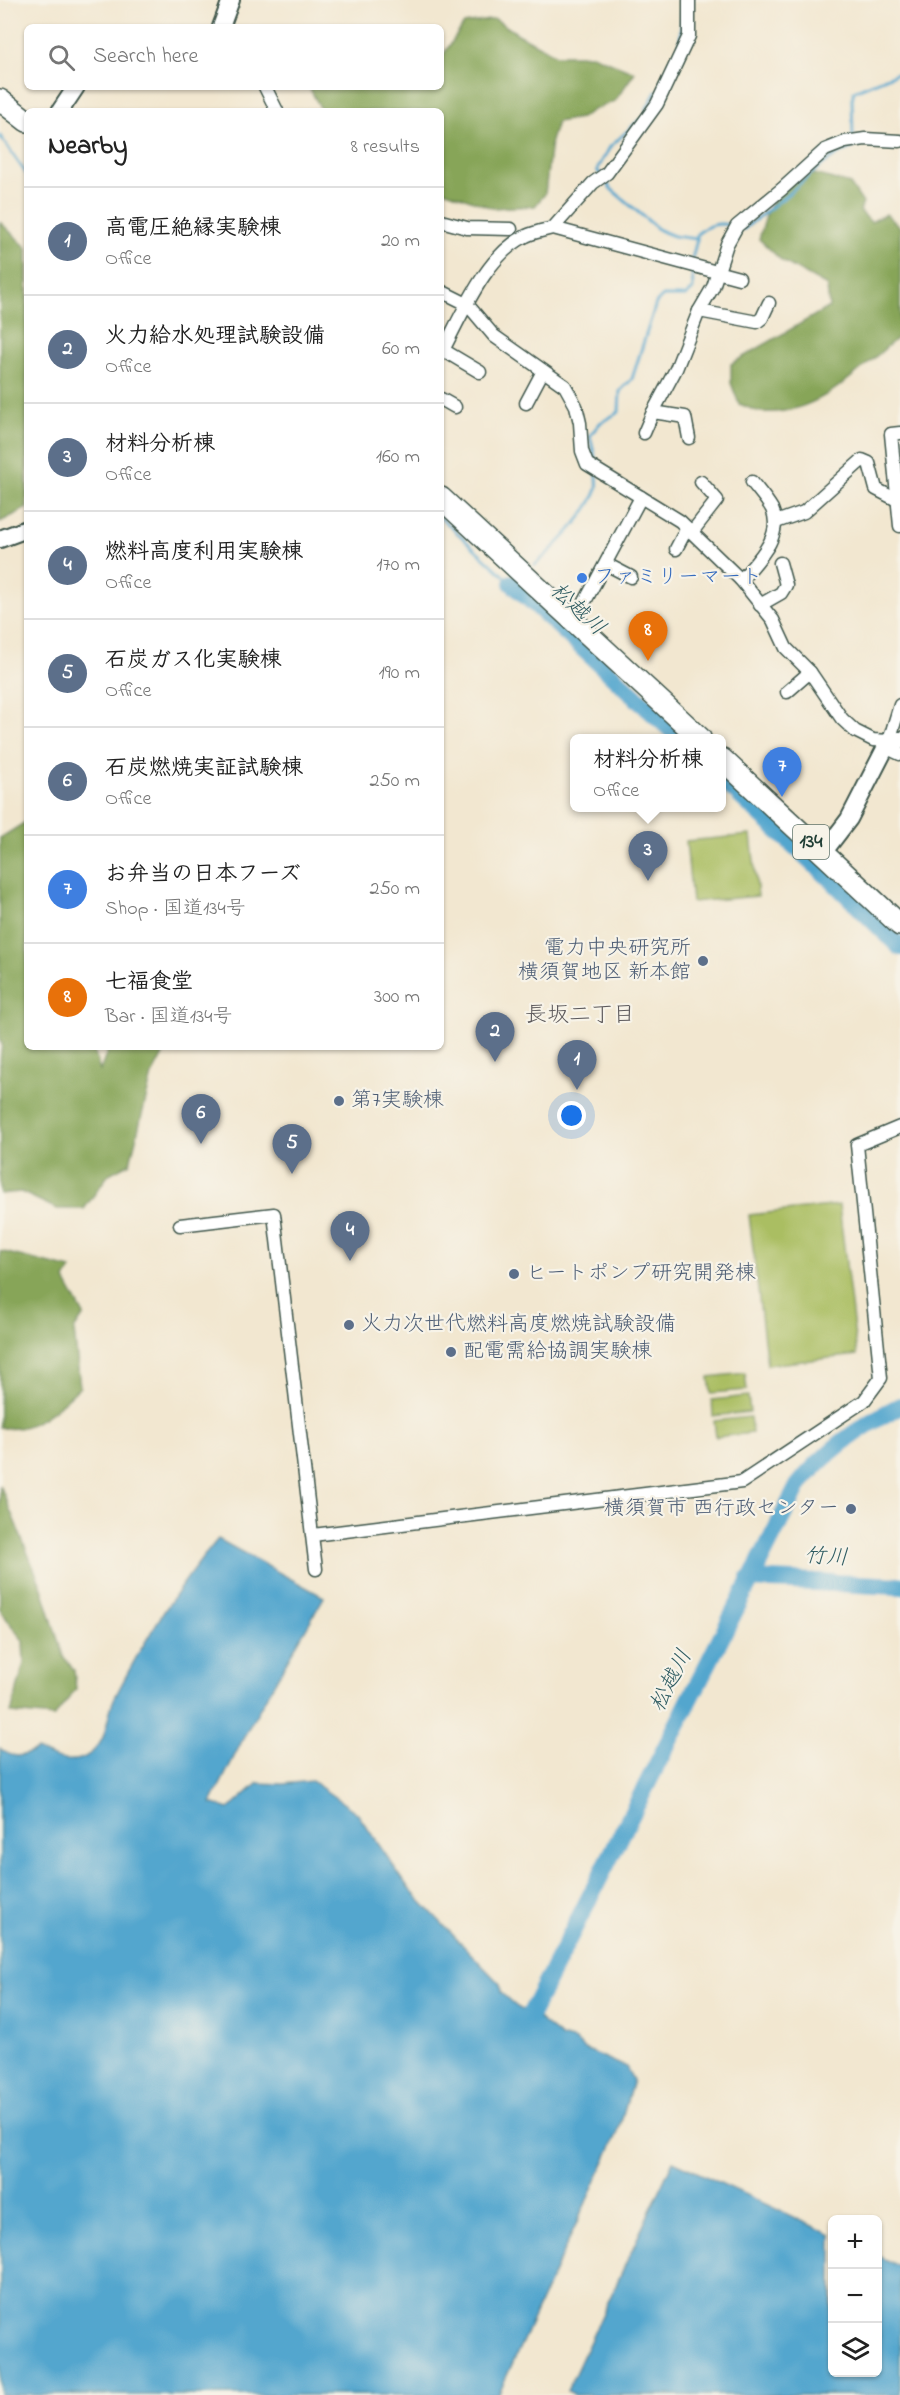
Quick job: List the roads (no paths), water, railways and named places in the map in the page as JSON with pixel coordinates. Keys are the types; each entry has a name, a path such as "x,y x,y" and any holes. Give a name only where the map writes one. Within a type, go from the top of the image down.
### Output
{"highway":[{"path":"0,100 24,119"},
{"path":"444,501 696,734"},
{"name":"134","path":"726,763 900,925"}],"street":[{"path":"222,24 231,0"},
{"path":"447,329 467,304 481,279 514,244 527,236 553,228 593,183 607,173 657,104 689,36 690,0"},
{"path":"62,108 74,90"},
{"path":"266,90 276,108"},
{"path":"644,434 676,369 699,311 713,287 727,244 737,226 825,150 845,142 865,139 900,141"},
{"path":"444,222 467,228 511,229"},
{"path":"553,228 739,278"},
{"path":"444,292 467,304 494,336 565,386 576,405 582,451 587,464 674,517 689,530 741,580 773,620 786,648 810,672 842,719 855,731 893,746"},
{"path":"699,311 757,322 762,318 769,303"},
{"path":"444,353 480,372"},
{"path":"526,403 543,371"},
{"path":"444,401 455,407"},
{"path":"653,412 685,417 689,438"},
{"path":"900,433 891,434 898,481 897,500 900,526"},
{"path":"776,522 804,512 862,460 869,463 876,489 897,500"},
{"path":"676,549 689,530 717,500 701,482"},
{"path":"741,580 771,542 776,522 772,509 752,482"},
{"path":"574,622 641,497"},
{"path":"0,539 24,530"},
{"path":"760,605 781,593 786,585 780,563"},
{"path":"606,564 631,577"},
{"path":"786,692 810,672"},
{"path":"823,853 849,819 893,746 900,705"},
{"path":"313,1535 742,1482 864,1401 881,1378 857,1145 900,1127"},
{"path":"180,1225 274,1214 316,1569"}],"water":[{"path":"218,1539 324,1597 248,1729 211,1803 229,1809 258,1783 283,1784 312,1781 357,1813 410,1890 500,1984 501,1993 517,2007 539,2019 561,2037 575,2041 585,2049 626,2067 633,2080 619,2130 498,2395 0,2395 0,1748 13,1755 22,1755 37,1750 67,1760 85,1757 93,1751 103,1737 115,1697 137,1655 188,1576"},
{"path":"673,2161 828,2233 828,2377 882,2377 882,2258 900,2267 900,2395 574,2395 567,2391"}],"waterway":[{"path":"680,43 683,0"},
{"path":"853,138 852,99 854,91 900,72"},
{"path":"646,110 656,92"},
{"path":"601,175 597,170 610,147 639,120"},
{"name":"松越川","path":"0,136 24,171"},
{"path":"741,228 744,229 818,168 853,147 853,144"},
{"path":"605,180 610,188 659,230 674,236 697,239 691,263"},
{"path":"697,239 697,234 710,226 719,224 734,226"},
{"path":"597,465 590,436 600,423 619,412 620,391 632,379 656,303 663,296 685,296 693,289 692,269"},
{"path":"535,565 579,520 593,499 597,489 597,475"},
{"name":"松越川","path":"444,521 512,583 516,580"},
{"name":"松越川","path":"512,583 676,734"},
{"name":"松越川","path":"726,783 834,882 900,947"},
{"name":"松越川","path":"530,2015 798,1486 844,1440 900,1406"},
{"name":"竹川","path":"749,1579 900,1586"}],"place":[{"name":"ファミリーマート","path":"582,578"},
{"name":"七福食堂","path":"648,661"},
{"name":"お弁当の日本フーズ","path":"782,797"},
{"name":"材料分析棟","path":"648,881"},
{"name":"電力中央研究所 横須賀地区 新本館","path":"703,961"},
{"name":"火力給水処理試験設備","path":"495,1062"},
{"name":"高電圧絶縁実験棟","path":"577,1090"},
{"name":"第7実験棟","path":"339,1101"},
{"name":"石炭燃焼実証試験棟","path":"201,1144"},
{"name":"石炭ガス化実験棟","path":"292,1174"},
{"name":"燃料高度利用実験棟","path":"350,1261"},
{"name":"ヒートポンプ研究開発棟","path":"514,1274"},
{"name":"火力次世代燃料高度燃焼試験設備","path":"349,1325"},
{"name":"配電需給協調実験棟","path":"451,1352"},
{"name":"横須賀市 西行政センター","path":"851,1509"}],"district":[{"name":"長坂二丁目","path":"580,1016"}]}
